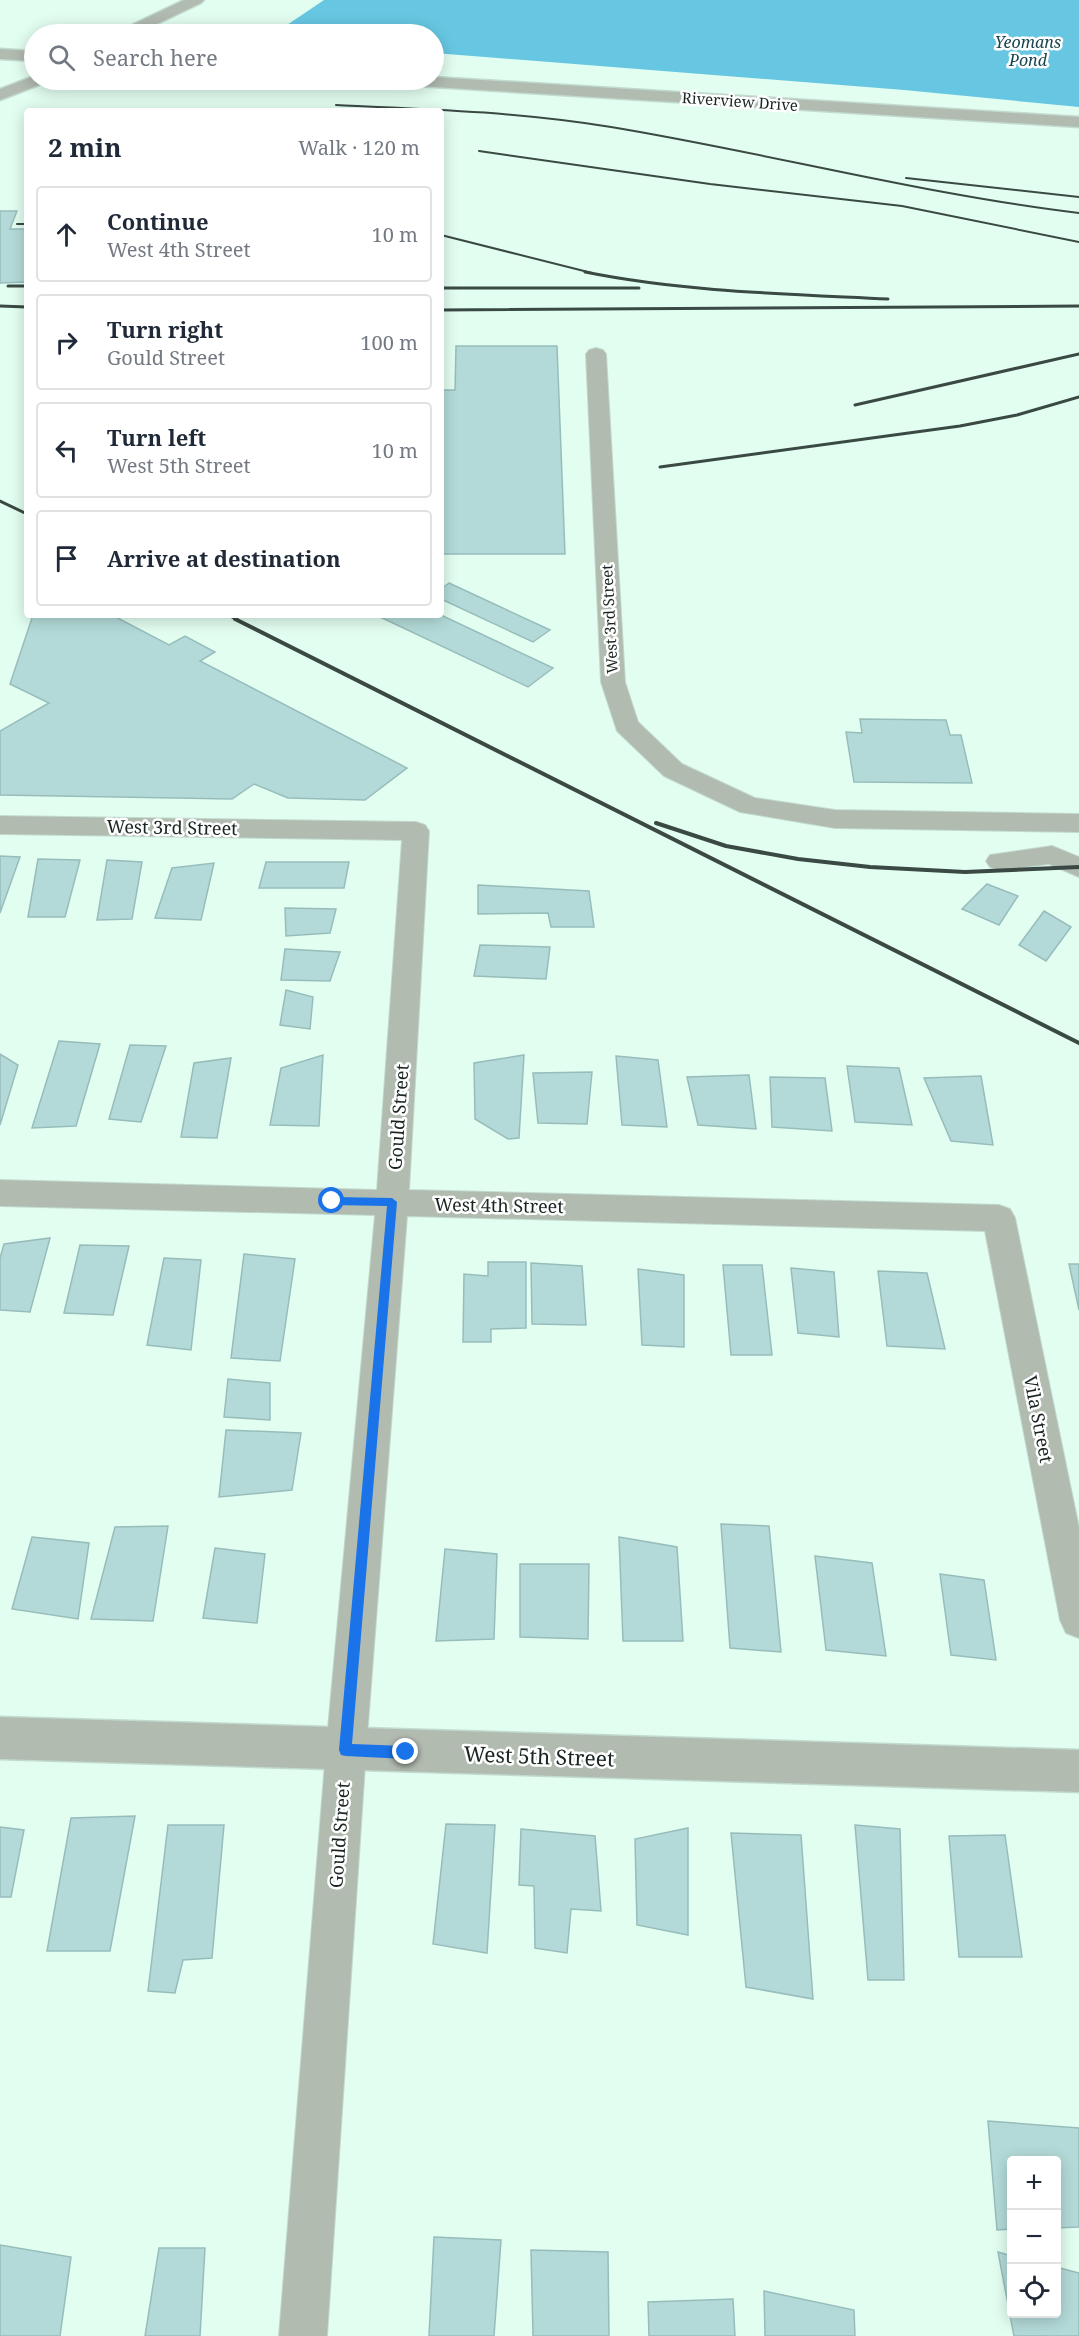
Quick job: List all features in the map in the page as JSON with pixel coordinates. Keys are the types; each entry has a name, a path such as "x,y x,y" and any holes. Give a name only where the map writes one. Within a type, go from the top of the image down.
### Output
{"street":[{"path":"146,24 196,0"},
{"path":"0,54 24,55"},
{"name":"Riverview Drive","path":"444,83 1079,122"},
{"path":"0,96 24,86"},
{"name":"West 3rd Street","path":"596,354 613,682 626,725 665,763 673,770 749,806 824,818 1079,823"},
{"name":"West 3rd Street","path":"0,825 416,831"},
{"name":"Gould Street","path":"303,2336 346,1750 392,1202 416,831"},
{"path":"1000,861 1052,855 1079,868"},
{"name":"West 4th Street","path":"0,1193 999,1218"},
{"name":"Vila Street","path":"999,1218 1079,1620"},
{"name":"West 5th Street","path":"0,1738 1079,1771"}],"water":[{"name":"Yeomans Pond","path":"324,0 1079,0 1079,107 904,90 444,54 444,24 288,24"}],"building":[{"path":"0,211 17,211 10,229 24,229 24,282 0,283"},
{"path":"456,346 557,346 565,554 444,554 444,390 455,390"},
{"path":"449,583 550,630 533,642 444,600 444,587"},
{"path":"444,616 553,668 528,687 382,618"},
{"path":"32,618 118,618 169,645 185,636 215,652 200,661 407,768 365,800 288,798 254,784 232,799 0,795 0,731 49,703 10,684"},
{"path":"860,719 946,720 950,735 961,735 972,783 854,782 846,732 862,733"},
{"path":"0,856 20,857 0,913"},
{"path":"38,859 80,860 65,917 28,917"},
{"path":"107,860 142,862 132,919 97,920"},
{"path":"266,862 349,862 344,888 259,888"},
{"path":"214,863 201,920 155,918 172,868"},
{"path":"987,884 1018,896 999,925 962,909"},
{"path":"478,885 589,891 594,927 551,927 548,913 478,914"},
{"path":"285,908 336,909 330,933 286,936"},
{"path":"1044,911 1071,927 1046,961 1019,945"},
{"path":"480,945 550,947 546,979 474,976"},
{"path":"285,949 340,952 330,981 281,980"},
{"path":"286,990 313,997 310,1029 280,1025"},
{"path":"59,1041 100,1044 76,1126 32,1128"},
{"path":"130,1045 166,1046 141,1122 109,1119"},
{"path":"0,1054 18,1065 0,1125"},
{"path":"323,1055 319,1126 270,1125 281,1068"},
{"path":"524,1055 519,1138 508,1139 475,1119 474,1063"},
{"path":"616,1056 658,1060 667,1127 622,1125"},
{"path":"231,1058 217,1138 181,1137 194,1063"},
{"path":"847,1066 899,1068 912,1125 855,1122"},
{"path":"592,1072 587,1124 538,1123 533,1073"},
{"path":"749,1075 756,1129 698,1125 687,1077"},
{"path":"981,1076 993,1145 951,1141 924,1078"},
{"path":"770,1077 825,1078 832,1131 772,1127"},
{"path":"50,1238 30,1312 0,1310 0,1258 4,1244"},
{"path":"80,1245 129,1246 113,1315 64,1313"},
{"path":"244,1254 295,1259 280,1361 231,1358"},
{"path":"164,1258 201,1260 191,1350 147,1345"},
{"path":"488,1262 526,1262 526,1328 491,1329 491,1342 463,1342 464,1274 488,1276"},
{"path":"531,1263 582,1266 586,1325 532,1324"},
{"path":"1069,1264 1079,1264 1079,1310"},
{"path":"723,1265 762,1265 772,1355 731,1355"},
{"path":"791,1268 834,1272 839,1337 798,1333"},
{"path":"638,1269 684,1275 684,1347 642,1345"},
{"path":"878,1271 927,1273 945,1349 887,1346"},
{"path":"228,1379 270,1383 270,1420 224,1417"},
{"path":"226,1430 301,1433 292,1490 219,1497"},
{"path":"721,1524 769,1526 781,1652 730,1648"},
{"path":"168,1526 153,1621 91,1619 115,1527"},
{"path":"32,1537 89,1543 78,1619 12,1609"},
{"path":"619,1537 677,1547 683,1641 623,1641"},
{"path":"215,1548 265,1554 257,1623 203,1618"},
{"path":"445,1549 497,1554 494,1639 436,1641"},
{"path":"815,1556 872,1563 886,1656 826,1650"},
{"path":"520,1564 589,1564 588,1639 520,1637"},
{"path":"940,1574 984,1580 996,1660 951,1655"},
{"path":"135,1816 110,1951 47,1951 71,1818"},
{"path":"446,1824 495,1825 487,1953 433,1944"},
{"path":"168,1825 224,1825 212,1958 183,1960 175,1993 148,1991"},
{"path":"855,1825 900,1829 904,1980 868,1980"},
{"path":"0,1827 24,1830 11,1897 0,1897"},
{"path":"688,1828 688,1935 637,1925 635,1839"},
{"path":"521,1829 595,1836 601,1911 571,1909 567,1953 535,1948 534,1886 519,1885"},
{"path":"731,1833 801,1835 813,1999 746,1987"},
{"path":"1005,1835 1022,1957 959,1957 949,1836"},
{"path":"988,2121 1079,2128 1079,2227 1061,2228 1061,2156 1007,2156 1007,2229 997,2230"},
{"path":"434,2237 501,2240 494,2336 429,2336"},
{"path":"0,2245 71,2257 60,2336 0,2336"},
{"path":"159,2248 205,2248 200,2336 145,2336"},
{"path":"531,2250 608,2252 609,2336 533,2336"},
{"path":"998,2252 1007,2255 1007,2299"},
{"path":"1061,2268 1079,2273 1079,2336 1014,2336 1011,2318 1061,2318"},
{"path":"764,2291 854,2310 855,2336 765,2336"},
{"path":"733,2299 735,2336 649,2336 648,2302"}],"railway":[{"path":"336,105 395,108"},
{"path":"444,110 543,118 611,127 961,195 1079,213"},
{"path":"479,151 710,184 902,206 1079,242"},
{"path":"906,178 1079,197"},
{"path":"17,224 24,224"},
{"path":"444,236 592,273"},
{"path":"585,272 698,288 888,299"},
{"path":"8,286 24,286"},
{"path":"444,288 639,288"},
{"path":"0,306 24,307"},
{"path":"444,310 1079,306"},
{"path":"855,405 1079,354"},
{"path":"660,467 960,426 1017,415 1079,397"},
{"path":"0,501 24,513"},
{"path":"234,618 238,620"},
{"path":"235,619 1079,1043"},
{"path":"656,823 726,846 798,859 870,867 965,872 1079,867"}],"route":[{"path":"332,1201 392,1202 346,1750 406,1752"}]}
